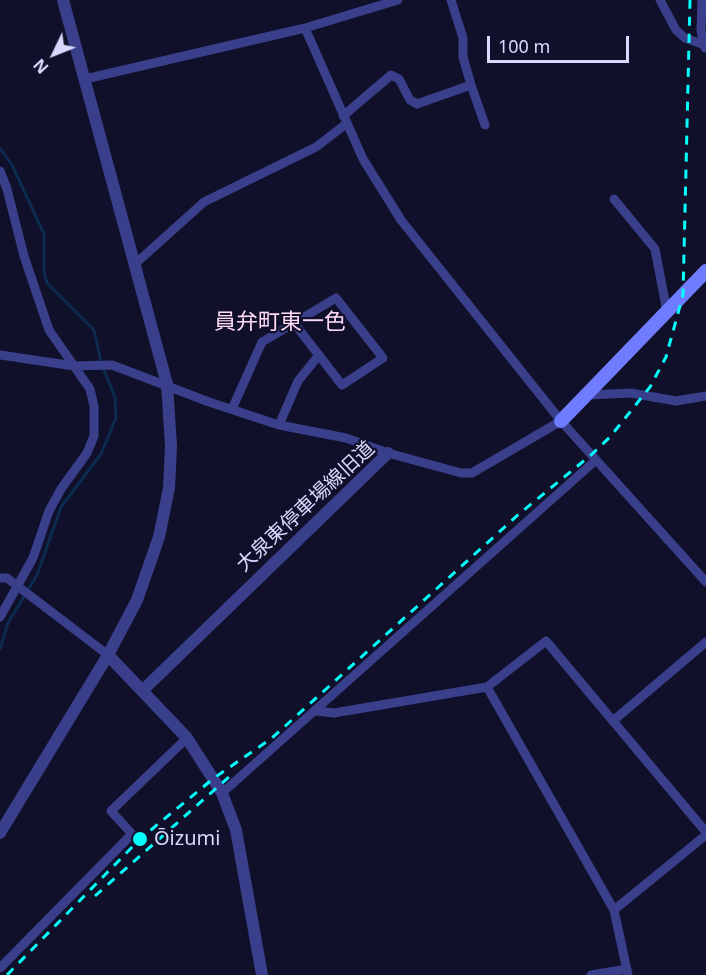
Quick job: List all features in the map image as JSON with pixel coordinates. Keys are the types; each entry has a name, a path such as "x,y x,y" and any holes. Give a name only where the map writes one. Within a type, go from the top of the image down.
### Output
{"main road":[{"path":"561,421 706,271"}],"street":[{"path":"0,833 108,655 137,600 159,537 169,488 171,446 167,384 63,0"},
{"path":"85,80 305,28 398,0"},
{"path":"451,0 464,38 463,57 485,125"},
{"path":"660,0 676,30 684,38 704,46 702,0"},
{"path":"305,28 363,159 401,220 561,421 706,582"},
{"path":"135,264 204,202 316,147 391,75 399,79 410,100 417,104 471,85"},
{"path":"0,171 7,189 24,256 49,330 60,350 90,389 94,406 94,436 87,453 61,489 49,511 33,558 0,617"},
{"path":"614,199 655,249 667,312"},
{"path":"232,409 261,342 336,298 383,358 342,385 294,323"},
{"path":"0,355 74,366 106,364 279,425 346,438 388,453"},
{"path":"279,425 298,381 319,355"},
{"path":"588,395 631,393 676,401 706,396"},
{"name":"大泉東停車場線旧道","path":"142,691 388,453 453,472 468,474 561,421"},
{"path":"222,793 317,711 596,460"},
{"path":"0,578 7,578 108,655 187,738 222,793 236,830 262,975"},
{"path":"317,711 334,714 487,687 546,641 706,833 614,910"},
{"path":"614,720 706,642"},
{"path":"487,687 614,910 627,972 591,975"},
{"path":"0,968 132,834 111,811 187,738"}],"waterway":[{"path":"0,148 12,165 44,234 44,272 47,283 94,330 101,362"},
{"path":"0,649 8,623 37,575 61,507 101,454 116,418 115,397 103,368"}],"railway":[{"path":"7,975 140,839 214,778 272,738 519,514 591,455 610,437 650,387 666,357 683,295 690,0"},
{"path":"95,896 230,776"}],"place":[{"name":"Ōizumi","path":"140,839"}],"district":[{"name":"員弁町東一色","path":"280,323"}]}
